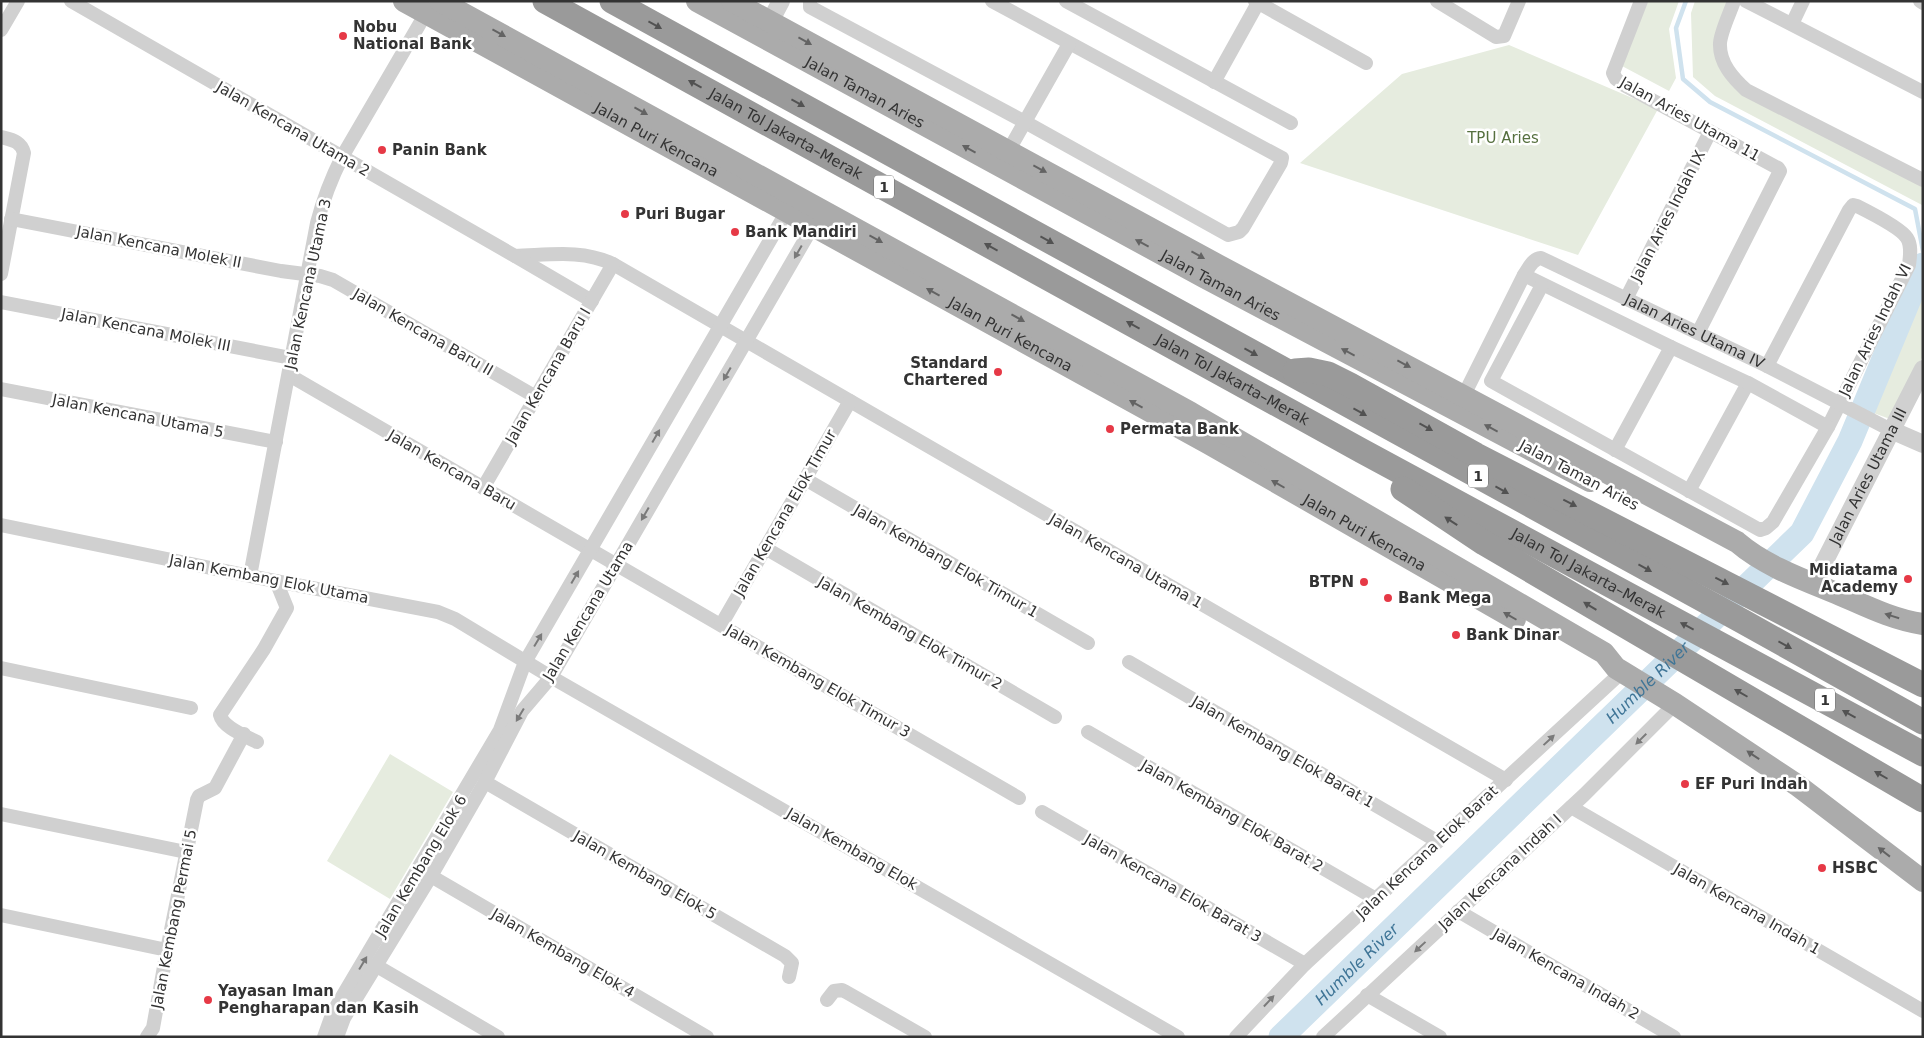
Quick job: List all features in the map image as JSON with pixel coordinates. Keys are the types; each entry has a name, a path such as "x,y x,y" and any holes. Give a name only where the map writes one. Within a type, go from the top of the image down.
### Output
{"highway":[{"name":"Jalan Tol Jakarta–Merak","path":"545,1 1362,451 1923,754"},
{"name":"1","path":"612,1 1286,372 1310,370 1328,374 1350,385 1476,455 1674,570"},
{"path":"1362,451 1389,480 1484,543 1923,800"},
{"name":"Jalan Tol Jakarta–Merak","path":"1674,570 1742,621 1923,722"},
{"path":"1674,570 1778,609 1923,685"},
{"path":"1840,642 1923,670"}],"main road":[{"name":"Jalan Puri Kencana","path":"404,1 433,7 792,203 1597,665 1622,672 1670,701 1797,785 1923,881"},
{"name":"Jalan Taman Aries","path":"697,1 766,29 1004,159 1220,267 1460,403 1737,542 1755,556 1806,581 1877,611 1923,624"},
{"name":"Jalan Taman Aries","path":"732,1 766,29"}],"street":[{"path":"1,30 18,1"},
{"name":"Jalan Kencana Utama 2","path":"71,1 592,301"},
{"path":"766,29 782,1"},
{"path":"810,1 810,7 1024,122 1228,235 1239,232 1243,228 1281,163 1282,158 992,1"},
{"path":"1066,1 1291,123"},
{"path":"1437,1 1496,37 1504,36 1519,1"},
{"name":"Jalan Aries Utama 11","path":"1641,1 1613,72 1616,79 1778,168 1780,171 1698,333"},
{"path":"1734,1 1720,43 1724,62 1732,78 1746,90 1923,180"},
{"path":"1746,1 1923,92"},
{"path":"1792,24 1803,1"},
{"path":"1214,82 1257,2 1366,63"},
{"name":"Jalan Kencana Utama 3","path":"250,576 307,274 323,202 331,179 342,157 433,7"},
{"path":"1004,159 1069,44"},
{"name":"Jalan Aries Indah IX","path":"1626,299 1710,132"},
{"path":"1,138 16,141 22,146 24,153 1,274"},
{"name":"Jalan Kencana Utama","path":"513,699 525,662 792,203"},
{"name":"Jalan Aries Indah VI","path":"1767,366 1849,210 1853,206 1857,206 1900,232 1907,238 1910,249 1909,265 1845,406"},
{"name":"Jalan Kencana Utama","path":"484,775 522,711 551,677 818,218"},
{"name":"Jalan Kencana Molek II","path":"11,219 281,271 307,274"},
{"path":"516,256 584,254 599,257 746,341"},
{"name":"Jalan Aries Utama IV","path":"1524,275 1537,258 1548,260 1767,366 1888,429 1923,444"},
{"name":"Jalan Kencana Baru I","path":"483,488 614,264"},
{"name":"Jalan Kencana Baru II","path":"307,274 333,280 536,397"},
{"path":"1460,403 1524,275 1748,383 1828,426"},
{"path":"1491,380 1542,285"},
{"name":"Jalan Kencana Molek III","path":"1,302 291,358"},
{"name":"Jalan Kencana Utama 1","path":"746,341 1506,780"},
{"path":"1615,450 1671,347"},
{"name":"Jalan Aries Utama III","path":"1806,581 1888,429 1923,369"},
{"path":"1476,373 1760,530 1773,522 1828,426 1845,406"},
{"name":"Jalan Kencana Baru","path":"289,375 616,565"},
{"path":"1689,491 1748,383"},
{"name":"Jalan Kencana Utama 5","path":"1,389 276,442"},
{"name":"Jalan Kencana Elok Timur","path":"721,625 850,401"},
{"name":"Jalan Kembang Elok Timur 1","path":"805,479 1088,643"},
{"name":"Jalan Kembang Elok Utama","path":"1,525 438,612 454,619 525,662"},
{"name":"Jalan Kembang Elok Timur 2","path":"765,548 1055,717"},
{"name":"Jalan Kembang Elok Timur 3","path":"616,565 1019,798"},
{"path":"257,742 221,720 220,715 264,649 287,608 276,581"},
{"name":"Jalan Kembang Elok","path":"525,662 1178,1037"},
{"name":"Jalan Kembang Elok Barat 1","path":"1129,662 1437,841"},
{"path":"1,668 191,708"},
{"name":"Jalan Kencana Elok Barat","path":"1236,1037 1305,964 1622,672"},
{"name":"Jalan Kembang Elok 6","path":"324,1037 484,775 513,699"},
{"name":"Jalan Kencana Indah I","path":"1323,1037 1571,807 1670,701"},
{"name":"Jalan Kembang Elok Barat 2","path":"1088,732 1376,899"},
{"name":"Jalan Kembang Permai 5","path":"152,1034 166,950 197,800 200,796 215,788 244,734"},
{"name":"Jalan Kembang Elok 5","path":"484,775 785,956 792,963 789,977"},
{"name":"Jalan Kencana Indah 1","path":"1571,807 1923,1011"},
{"name":"Jalan Kencana Elok Barat 3","path":"1042,812 1305,964"},
{"path":"1,814 186,852"},
{"path":"337,1037 339,1015 376,965 425,873"},
{"name":"Jalan Kembang Elok 4","path":"425,873 706,1037"},
{"name":"Jalan Kencana Indah 2","path":"1458,911 1674,1037"},
{"path":"1,915 166,950"},
{"path":"376,965 498,1037"},
{"path":"827,1000 834,991 842,990 925,1037"},
{"path":"1367,996 1440,1037"}],"green space":[{"path":"1648,1 1679,1 1669,29 1676,78 1669,91 1622,66"},
{"path":"1695,1 1728,1 1724,69 1751,96 1923,183 1923,209 1922,205 1715,96 1693,77 1691,13"},
{"name":"TPU Aries","path":"1509,45 1658,109 1578,255 1300,163 1402,74"},
{"path":"1923,279 1923,356 1890,419 1868,411"},
{"path":"390,754 453,792 390,899 327,861"}],"waterway":[{"path":"1686,1 1676,28 1683,79 1710,102 1915,209 1923,251"},
{"name":"Humble River","path":"1281,1037 1802,533 1850,441 1923,265"}],"place":[{"name":"Nobu National Bank","path":"343,36"},
{"name":"Panin Bank","path":"382,150"},
{"name":"Puri Bugar","path":"625,214"},
{"name":"Bank Mandiri","path":"735,232"},
{"name":"Standard Chartered","path":"998,372"},
{"name":"Permata Bank","path":"1110,429"},
{"name":"Midiatama Academy","path":"1908,579"},
{"name":"BTPN","path":"1364,582"},
{"name":"Bank Mega","path":"1388,598"},
{"name":"Bank Dinar","path":"1456,635"},
{"name":"EF Puri Indah","path":"1685,784"},
{"name":"HSBC","path":"1822,868"},
{"name":"Yayasan Iman Pengharapan dan Kasih","path":"208,1000"}]}
